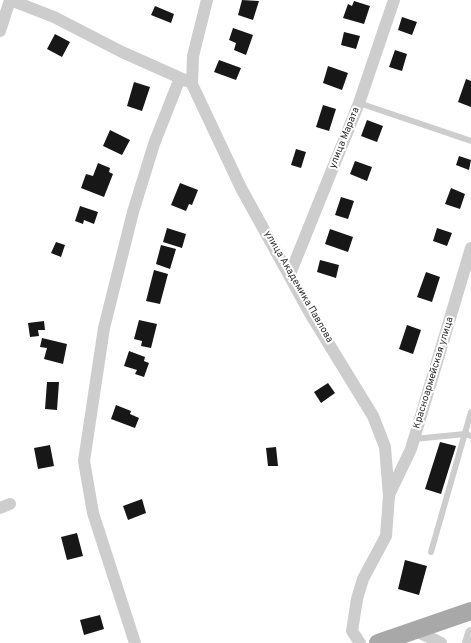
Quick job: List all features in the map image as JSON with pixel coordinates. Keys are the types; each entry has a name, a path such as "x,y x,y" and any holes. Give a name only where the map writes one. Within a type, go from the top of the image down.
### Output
{"main road":[{"path":"378,643 471,611"}],"street":[{"path":"0,31 10,0 54,17 122,52 192,84"},
{"name":"улица Академика Павлова","path":"207,0 193,56 192,84 241,188 290,274 311,315 374,416 385,447 389,496 386,536 363,579 357,600 352,631 360,643"},
{"name":"улица Марата","path":"290,274 360,103 394,0"},
{"path":"135,643 93,513 84,461 104,328 132,212 154,144 180,78"},
{"name":"Красноармейская улица","path":"389,496 414,439 471,248"},
{"path":"414,630 441,643"},
{"path":"468,643 471,633"}],"lane":[{"path":"360,103 471,140"},
{"path":"431,552 468,435 471,412"},
{"path":"414,439 468,435"}],"building":[{"path":"242,0 259,1 253,20 238,15"},
{"path":"354,1 370,6 364,24 343,18 348,4 352,6"},
{"path":"155,6 174,14 171,23 151,15"},
{"path":"402,17 417,22 412,35 398,30"},
{"path":"233,28 253,35 246,55 234,50 236,43 229,40"},
{"path":"344,32 360,36 356,49 341,45"},
{"path":"55,34 70,42 62,57 47,49"},
{"path":"395,50 407,54 402,71 389,67"},
{"path":"219,60 241,68 236,80 214,72"},
{"path":"328,66 348,73 342,90 323,83"},
{"path":"466,79 471,81 471,107 458,102"},
{"path":"134,82 150,87 142,111 127,106"},
{"path":"323,105 336,109 329,131 316,127"},
{"path":"367,120 383,126 377,142 361,136"},
{"path":"110,130 130,140 122,155 103,146"},
{"path":"296,149 306,152 301,168 291,165"},
{"path":"459,156 471,160 469,170 456,165"},
{"path":"355,161 372,167 367,181 350,174"},
{"path":"98,163 110,168 109,172 113,174 104,197 81,188 86,174 93,176"},
{"path":"180,183 198,190 192,205 189,204 186,211 171,205"},
{"path":"451,188 465,194 460,209 445,204"},
{"path":"341,197 354,201 348,219 335,215"},
{"path":"80,206 98,212 94,224 84,220 83,224 75,221"},
{"path":"167,228 186,234 182,248 163,242"},
{"path":"437,228 452,233 447,246 433,241"},
{"path":"330,229 353,237 348,252 325,244"},
{"path":"56,242 65,245 61,257 51,253"},
{"path":"161,245 176,249 170,269 156,264"},
{"path":"320,260 339,265 336,278 317,272"},
{"path":"154,270 168,274 160,304 146,301"},
{"path":"426,272 440,277 432,302 417,297"},
{"path":"139,320 157,324 151,348 141,346 142,341 134,339"},
{"path":"44,321 45,330 38,330 39,336 30,337 28,323"},
{"path":"407,325 421,330 413,354 399,349"},
{"path":"42,338 67,344 63,364 44,359 47,348 40,347"},
{"path":"129,351 145,357 144,361 149,363 144,377 135,374 137,370 124,366"},
{"path":"47,382 59,382 57,410 45,409"},
{"path":"328,383 335,393 321,403 314,392"},
{"path":"116,405 131,411 130,414 139,418 135,428 111,419"},
{"path":"440,442 456,446 441,494 425,489"},
{"path":"50,445 54,466 38,469 34,448"},
{"path":"276,447 278,466 268,466 266,448"},
{"path":"142,499 146,513 128,520 123,506"},
{"path":"77,533 83,556 67,560 61,537"},
{"path":"405,560 427,566 419,595 398,589"},
{"path":"100,615 104,629 84,635 80,620"}]}
